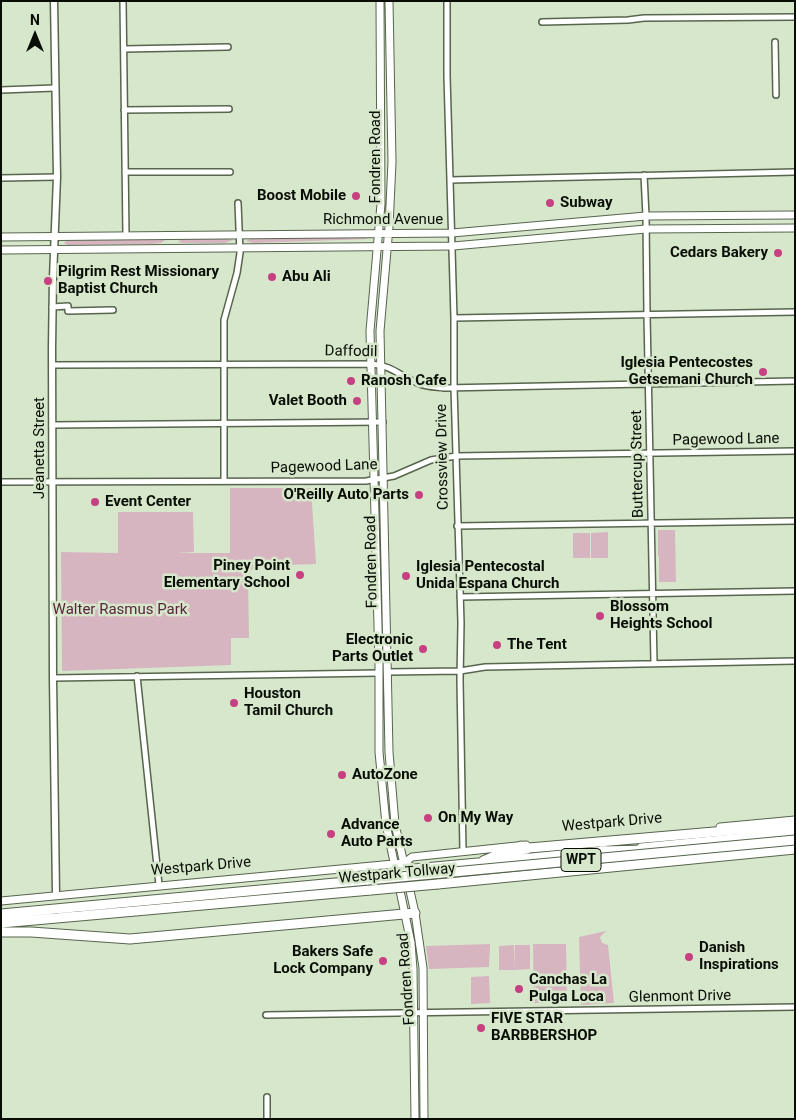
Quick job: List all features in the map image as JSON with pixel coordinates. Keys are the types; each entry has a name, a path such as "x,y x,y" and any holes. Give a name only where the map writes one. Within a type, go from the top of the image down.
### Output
{"highway":[{"path":"526,846 638,840 795,825"},
{"name":"Westpark Tollway","path":"1,914 795,840"},
{"path":"601,851 790,850"},
{"name":"Westpark Tollway","path":"1,923 790,850"},
{"path":"1,932 31,932 130,939 411,914"}],"main road":[{"name":"Fondren Road","path":"380,1 381,204 371,309 372,422 380,673 379,752 384,811 395,864 411,914 415,1119"},
{"name":"Fondren Road","path":"389,1 392,152 381,316 390,752 394,811 411,914 423,968 425,1014 424,1119"},
{"path":"380,71 390,70"},
{"path":"382,152 392,152"},
{"path":"710,215 711,228"},
{"name":"Richmond Avenue","path":"1,237 452,234 646,216 795,215"},
{"path":"777,216 777,229"},
{"path":"580,221 581,235"},
{"path":"515,228 517,241"},
{"name":"Richmond Avenue","path":"1,250 453,246 646,230 795,228"},
{"path":"376,543 386,543"},
{"path":"378,604 387,605"},
{"path":"378,631 384,665 388,672"},
{"path":"380,673 383,677 384,692 389,707"},
{"path":"379,752 390,752"},
{"path":"384,811 394,811"},
{"name":"Westpark Drive","path":"1,901 395,864 404,863 412,857 795,820"},
{"name":"Westpark Drive","path":"404,863 414,868 795,832"},
{"path":"475,862 497,854 527,850 526,846"},
{"path":"414,1079 424,1079"}],"street":[{"name":"Jeanetta Street","path":"54,1 57,178 52,306 52,425 56,895"},
{"path":"123,1 126,236"},
{"name":"Crossview Drive","path":"447,1 464,852"},
{"path":"542,22 644,18 795,17"},
{"path":"775,42 776,96"},
{"path":"124,49 228,47"},
{"path":"1,90 55,88"},
{"path":"124,110 229,109"},
{"path":"125,172 230,172"},
{"path":"450,180 795,172"},
{"name":"Buttercup Street","path":"644,175 654,663"},
{"path":"1,178 57,178"},
{"path":"224,480 224,320 237,273 240,248 238,203"},
{"path":"52,306 68,306 68,311 113,310"},
{"path":"454,318 795,312"},
{"name":"Daffodil","path":"52,364 371,364 392,368 420,384 444,388 795,381"},
{"path":"52,425 383,422"},
{"name":"Pagewood Lane","path":"1,482 366,481 394,476 431,460 456,456 795,451"},
{"path":"458,526 795,521"},
{"path":"460,597 795,591"},
{"path":"388,672 460,671 485,667 795,661"},
{"path":"53,678 380,673"},
{"path":"137,676 159,885"},
{"name":"Glenmont Drive","path":"266,1015 795,1007"},
{"path":"267,1097 267,1119"}],"green space":[{"path":"255,237 364,237 368,239 253,243 246,241"},
{"path":"159,238 165,240 161,243 153,244 68,245 64,243 66,241"},
{"path":"224,238 233,240 225,243 178,242 181,239"},
{"name":"Walter Rasmus Park","path":"230,488 311,488 316,564 256,566 251,570 248,577 249,638 231,638 231,665 62,671 61,552 118,553 118,512 193,512 194,552 176,553 230,553"},
{"path":"658,530 675,530 676,582 659,582"},
{"path":"608,532 608,558 591,558 591,533"},
{"path":"573,533 590,533 590,558 573,558"},
{"path":"606,931 600,937 602,943 608,945 614,1003 581,1005 579,937"},
{"path":"490,944 489,967 429,969 426,946"},
{"path":"533,944 566,944 567,1002 534,1003"},
{"path":"514,945 515,970 499,970 499,946"},
{"path":"515,945 530,945 530,969 515,970"},
{"path":"489,976 490,1003 471,1004 471,977"}],"place":[{"name":"Boost Mobile","path":"356,196"},
{"name":"Subway","path":"550,203"},
{"name":"Cedars Bakery","path":"778,253"},
{"name":"Abu Ali","path":"272,277"},
{"name":"Pilgrim Rest Missionary Baptist Church","path":"48,281"},
{"name":"Iglesia Pentecostes Getsemani Church","path":"763,372"},
{"name":"Ranosh Cafe","path":"351,381"},
{"name":"Valet Booth","path":"357,401"},
{"name":"O'Reilly Auto Parts","path":"419,495"},
{"name":"Event Center","path":"95,502"},
{"name":"Piney Point Elementary School","path":"300,575"},
{"name":"Iglesia Pentecostal Unida Espana Church","path":"406,576"},
{"name":"Blossom Heights School","path":"600,616"},
{"name":"The Tent","path":"497,645"},
{"name":"Electronic Parts Outlet","path":"423,649"},
{"name":"Houston Tamil Church","path":"234,703"},
{"name":"AutoZone","path":"342,775"},
{"name":"On My Way","path":"428,818"},
{"name":"Advance Auto Parts","path":"331,834"},
{"name":"Danish Inspirations","path":"689,957"},
{"name":"Bakers Safe Lock Company","path":"383,961"},
{"name":"Canchas La Pulga Loca","path":"519,989"},
{"name":"FIVE STAR BARBBERSHOP","path":"481,1028"}]}
